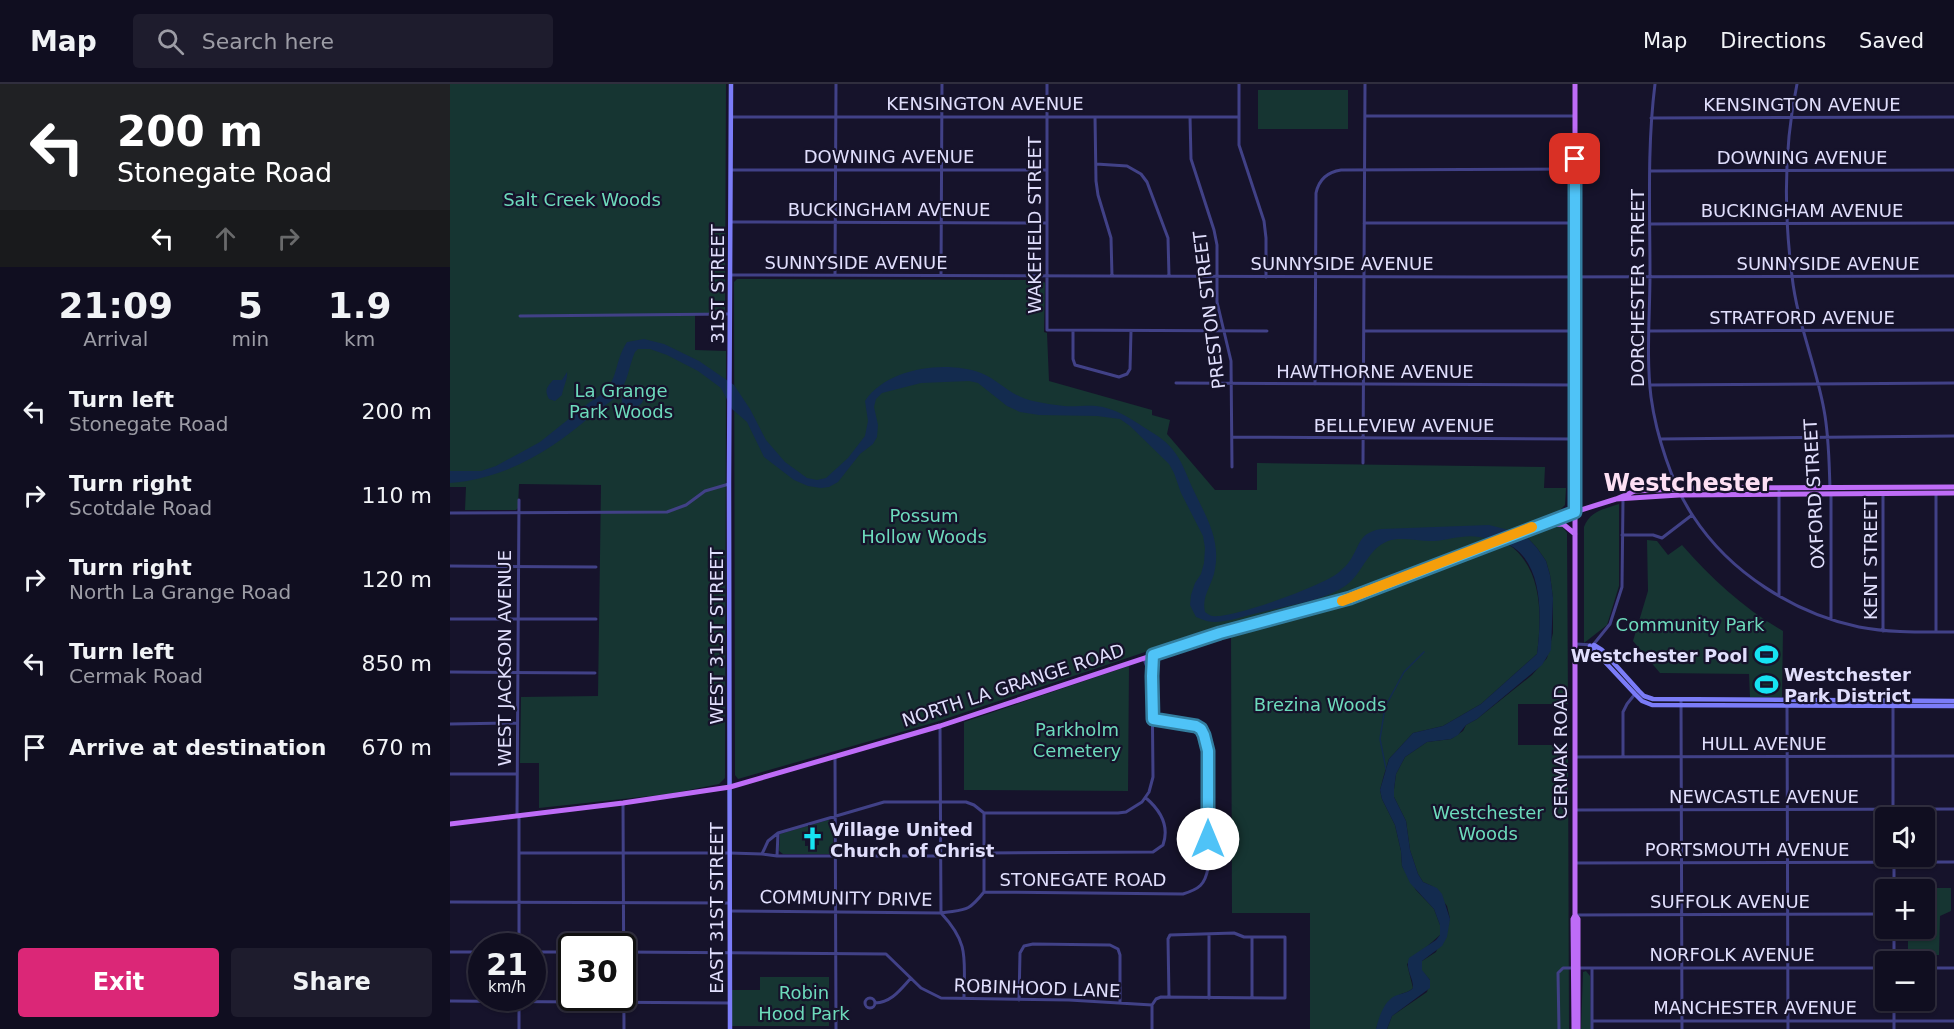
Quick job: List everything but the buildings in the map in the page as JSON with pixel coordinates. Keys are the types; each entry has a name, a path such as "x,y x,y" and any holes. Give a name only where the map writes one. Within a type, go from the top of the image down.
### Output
{"main road":[{"name":"31ST STREET","path":"729,484 731,84"},
{"name":"CERMAK ROAD","path":"1574,1029 1578,919 1575,915 1575,84"},
{"name":"WEST 31ST STREET","path":"729,484 730,787"},
{"path":"1830,491 1884,487 1954,487"},
{"path":"1619,499 1635,491 1679,488 1883,494 1954,493"},
{"path":"1619,499 1779,491"},
{"name":"NORTH LA GRANGE ROAD","path":"624,803 730,787 940,726 1220,633 1350,598 1532,527 1619,499"},
{"path":"1532,527 1563,524 1575,534"},
{"path":"1592,645 1637,692 1642,701 1652,705 1681,702 1787,702 1954,706"},
{"path":"1893,704 1954,701"},
{"name":"EAST 31ST STREET","path":"730,787 730,1029"},
{"path":"450,824 624,803"},
{"name":"CERMAK ROAD","path":"1576,968 1578,1029"}],"street":[{"path":"836,84 836,275"},
{"path":"941,275 942,84"},
{"name":"WAKEFIELD STREET","path":"1047,84 1047,330 1073,331"},
{"path":"1239,84 1239,141 1241,155 1260,206 1265,230 1266,277"},
{"path":"1364,463 1365,84"},
{"name":"DORCHESTER STREET","path":"1655,84 1651,118 1650,171 1650,385 1660,439 1692,515 1713,542 1737,565 1779,596 1807,610 1831,619 1883,631 1954,632"},
{"name":"OXFORD STREET","path":"1797,84 1790,118 1787,170 1788,224 1792,277 1824,410 1830,491 1831,619"},
{"path":"1365,116 1575,116"},
{"name":"KENSINGTON AVENUE","path":"731,117 1239,117"},
{"path":"1095,117 1098,195 1111,238 1112,276"},
{"name":"PRESTON STREET","path":"1190,117 1191,159 1216,237 1217,302 1230,354 1232,467"},
{"name":"KENSINGTON AVENUE","path":"1651,118 1954,117"},
{"path":"1096,164 1127,166 1141,174 1147,182 1168,238 1169,276"},
{"path":"1315,384 1316,200 1318,185 1329,173 1341,170 1575,169"},
{"name":"DOWNING AVENUE","path":"730,170 1047,170"},
{"name":"DOWNING AVENUE","path":"1650,171 1954,170"},
{"name":"BUCKINGHAM AVENUE","path":"730,222 1047,223"},
{"path":"1364,224 1575,223"},
{"name":"BUCKINGHAM AVENUE","path":"1650,224 1954,223"},
{"name":"SUNNYSIDE AVENUE","path":"730,275 1315,278 1954,276"},
{"path":"520,316 730,314"},
{"name":"STRATFORD AVENUE","path":"1649,331 1954,330"},
{"path":"1131,331 1130,369 1127,374 1119,377 1075,365 1073,331 1131,331 1267,331"},
{"path":"1364,331 1575,331"},
{"name":"HAWTHORNE AVENUE","path":"1176,383 1574,385"},
{"path":"1650,385 1954,383"},
{"path":"1660,439 1954,436"},
{"name":"BELLEVIEW AVENUE","path":"1232,437 1575,440"},
{"path":"450,513 667,512 686,505 705,491 729,484"},
{"name":"KENT STREET","path":"1883,631 1884,487"},
{"path":"1779,491 1779,596"},
{"path":"1936,493 1936,632"},
{"path":"1576,644 1592,645 1609,625 1622,587 1622,508 1619,499"},
{"name":"WEST JACKSON AVENUE","path":"519,500 517,723 519,933"},
{"path":"1622,535 1653,535 1662,538 1692,515"},
{"path":"450,566 596,567"},
{"path":"450,618 596,619"},
{"path":"762,854 768,841 778,833 884,802 966,802 984,813 1118,813 1135,808 1146,798 1153,777 1153,655"},
{"path":"1143,658 1152,676"},
{"path":"450,672 596,673"},
{"path":"1623,757 1623,712 1637,692"},
{"path":"1681,702 1682,1029"},
{"path":"1787,702 1788,1029"},
{"path":"1893,704 1893,807"},
{"name":"STONEGATE ROAD","path":"941,913 968,909 984,892 1183,894 1196,890 1202,885 1208,861 1208,751 1204,735 1196,726 1153,719"},
{"path":"450,723 517,723"},
{"path":"940,726 941,913"},
{"name":"HULL AVENUE","path":"1575,757 1954,756"},
{"path":"835,757 836,1029"},
{"path":"450,774 517,774"},
{"path":"984,853 1153,852 1163,844 1165,828 1161,813 1146,798"},
{"path":"623,933 624,803"},
{"name":"NEWCASTLE AVENUE","path":"1935,808 1954,808"},
{"name":"NEWCASTLE AVENUE","path":"1575,810 1875,809"},
{"path":"984,813 984,892"},
{"path":"777,856 778,833"},
{"path":"519,853 941,856"},
{"name":"PORTSMOUTH AVENUE","path":"1575,862 1875,862"},
{"name":"PORTSMOUTH AVENUE","path":"1935,862 1954,862"},
{"path":"450,902 730,903"},
{"name":"COMMUNITY DRIVE","path":"730,911 941,913 957,933 964,947 964,999"},
{"name":"SUFFOLK AVENUE","path":"1575,915 1875,914"},
{"path":"1152,1029 1152,1005 1158,998 1285,998 1285,937 1244,937 1234,933 1169,936 1168,997"},
{"path":"1209,934 1209,998"},
{"path":"1252,937 1252,998"},
{"path":"1020,1000 1020,953 1024,946 1033,944 1110,945 1118,949 1120,955 1120,1003"},
{"path":"450,952 468,952"},
{"name":"ROBINHOOD LANE","path":"636,952 886,954 933,996 941,998 1152,1005"},
{"path":"1558,1029 1558,973 1563,968 1576,968"},
{"name":"NORFOLK AVENUE","path":"1576,968 1875,968"},
{"path":"1592,968 1592,1029"},
{"path":"1935,968 1954,968"},
{"path":"875,1003 893,998 911,978"},
{"path":"450,1001 468,1000"},
{"path":"636,1002 730,1002"},
{"path":"519,1011 519,1029"},
{"path":"624,1011 624,1029"},
{"path":"1894,1011 1894,1029"},
{"name":"MANCHESTER AVENUE","path":"1592,1021 1954,1021"}],"green space":[{"path":"450,84 726,84 725,313 695,314 695,350 726,351 725,778 719,784 669,794 539,808 539,763 520,763 521,697 598,696 601,485 519,484 516,510 465,510 466,487 450,487"},
{"path":"1258,90 1348,90 1348,129 1258,129"},
{"name":"Possum Hollow Woods","path":"737,279 1042,280 1045,283 1044,332 1047,333 1049,381 1152,410 1152,415 1170,420 1167,434 1215,490 1257,490 1257,463 1545,467 1544,488 1566,488 1565,505 1559,511 1330,599 1199,634 936,722 738,779 735,775 734,282"},
{"path":"1619,504 1619,586 1607,625 1584,643 1584,527 1594,514"},
{"name":"Westchester Woods","path":"1554,526 1562,526 1567,533 1568,704 1518,704 1518,745 1568,745 1569,1029 1387,1029 1392,1016 1427,992 1430,980 1422,971 1422,961 1436,952 1450,919 1447,906 1432,886 1423,882 1418,874 1410,850 1406,821 1394,797 1396,774 1405,757 1427,742 1451,739 1463,731 1466,725 1477,719 1532,675 1547,658 1553,633 1553,598 1550,575 1546,561 1526,536"},
{"name":"Community Park","path":"1647,540 1657,541 1668,555 1682,545 1729,592 1755,613 1783,631 1782,697 1750,697 1749,674 1660,673 1633,641 1648,591"},
{"name":"Brezina Woods","path":"1508,544 1520,554 1528,566 1538,594 1540,624 1537,654 1481,704 1443,726 1413,733 1389,759 1380,790 1395,825 1402,866 1416,890 1434,909 1440,925 1440,935 1407,964 1413,988 1393,1001 1376,1029 1310,1029 1310,913 1232,913 1231,634 1341,607"},
{"name":"Parkholm Cemetery","path":"1129,666 1128,791 964,790 964,722"},
{"path":"828,820 833,823 833,851 831,854 783,854 779,851 780,834","holes":["805,833 818,833 819,845 805,846"]},
{"path":"1935,888 1951,888 1951,911 1940,916 1939,955 1935,955 1935,951 1908,951 1908,939 1935,939"},
{"path":"1586,971 1590,976 1591,1029 1581,1029 1583,972"},
{"name":"Robin Hood Park","path":"760,977 829,977 829,1026 731,1026 731,990 760,990"}],"water":[{"path":"644,339 664,344 699,361 734,385 766,440 785,462 807,478 817,480 826,478 848,458 865,436 868,421 865,401 875,390 902,374 918,370 934,367 967,369 987,376 1025,399 1064,406 1096,406 1122,414 1158,437 1173,450 1206,516 1216,547 1215,569 1204,606 1205,612 1212,616 1223,616 1257,607 1297,593 1329,578 1338,573 1351,559 1364,536 1381,529 1489,525 1526,536 1546,561 1550,575 1553,598 1551,650 1542,665 1477,719 1466,725 1458,735 1451,739 1427,742 1405,757 1396,774 1394,797 1406,821 1410,850 1418,874 1423,882 1437,888 1442,894 1450,919 1447,937 1442,946 1422,961 1422,970 1430,980 1430,988 1392,1016 1387,1029 1376,1029 1380,1015 1391,998 1413,988 1408,966 1409,958 1440,935 1440,925 1434,909 1410,883 1402,866 1395,825 1380,790 1389,759 1413,733 1443,726 1481,704 1537,654 1539,599 1532,571 1517,550 1509,544 1474,536 1434,541 1405,539 1388,541 1371,554 1349,583 1330,594 1230,620 1209,622 1196,617 1190,605 1195,583 1204,563 1203,536 1169,464 1120,419 1020,412 1007,406 978,383 969,381 921,383 882,393 876,399 874,407 878,425 877,437 873,444 860,454 838,482 821,488 794,480 764,457 747,422 732,409 721,388 698,371 650,349 638,349 635,352 624,385 615,397 545,451 490,476 450,483 450,471 481,471 496,466 540,442 607,389 612,382 627,342"},
{"path":"567,372 562,395 555,401 549,399 546,391 549,385 553,380 562,380"},
{"path":"634,386 642,388 642,403 632,407 622,404 624,393"},
{"name":"Westchester Pool","path":"1759,645 1764,645 1765,650 1772,650 1772,666 1767,666 1767,659 1759,659"}],"waterway":[{"path":"1386,769 1380,739 1385,707 1404,672 1424,652"}],"slow traffic":[{"path":"1342,601 1532,527"}],"place":[{"name":"Westchester Pool","path":"1766,655"},
{"name":"Westchester Park District","path":"1766,684"},
{"name":"Village United Church of Christ","path":"812,839"}],"district":[{"name":"Westchester","path":"1688,483"}],"route":[{"path":"1208,839 1207,743 1201,729 1196,726 1153,719 1153,655 1220,633 1350,598 1575,512 1575,159"}],"park label":[{"name":"Salt Creek Woods","path":"582,199"},
{"name":"La Grange Park Woods","path":"621,400"}]}
